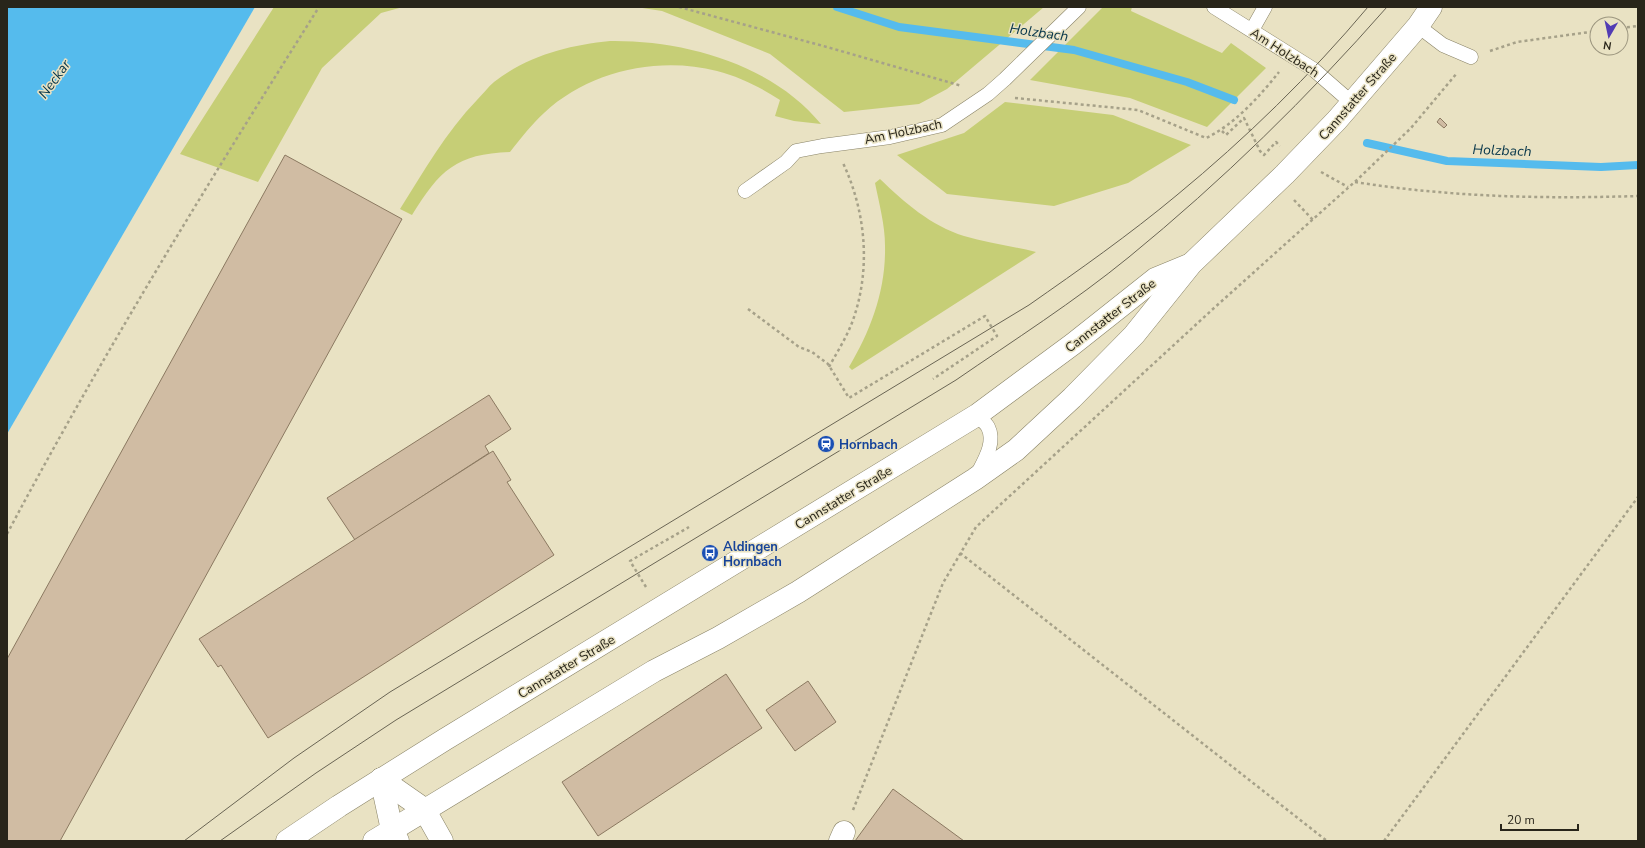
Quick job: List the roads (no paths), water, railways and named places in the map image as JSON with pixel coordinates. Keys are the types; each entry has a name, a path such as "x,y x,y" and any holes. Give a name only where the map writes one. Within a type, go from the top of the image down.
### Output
{"main road":[{"name":"Cannstatter Straße","path":"388,837 424,809 654,671 718,638 798,592 975,479 1016,450 1072,398 1134,335 1192,264 1296,163 1352,103 1418,26 1432,7"},
{"name":"Cannstatter Straße","path":"388,837 381,780 977,415 1073,344 1154,279 1192,264"},
{"path":"287,841 381,780 424,809 442,841"}],"lane":[{"name":"Am Holzbach","path":"745,191 786,162 796,151 890,136 942,125 988,94 1079,7"},
{"name":"Am Holzbach","path":"1214,7 1293,55 1313,69 1352,103"},
{"path":"1252,30 1265,7"},
{"path":"1418,26 1443,44 1471,57"},
{"path":"975,479 987,455 991,440 988,427 977,415"}],"water":[{"name":"Neckar","path":"7,7 255,7 7,434"}],"waterway":[{"name":"Holzbach","path":"837,7 899,27 1074,50 1187,82 1234,100"},
{"name":"Holzbach","path":"1367,143 1447,161 1601,167 1638,165"}],"tram line":[{"path":"184,841 294,758 390,692 1029,305 1048,292 1141,224 1228,152 1277,106 1324,57 1368,7"},
{"path":"220,841 316,773 396,720 956,380 1065,305 1129,257 1231,168 1295,106 1387,7"}],"place":[{"name":"Hornbach","path":"826,444"},
{"name":"Aldingen Hornbach","path":"710,553"}]}
